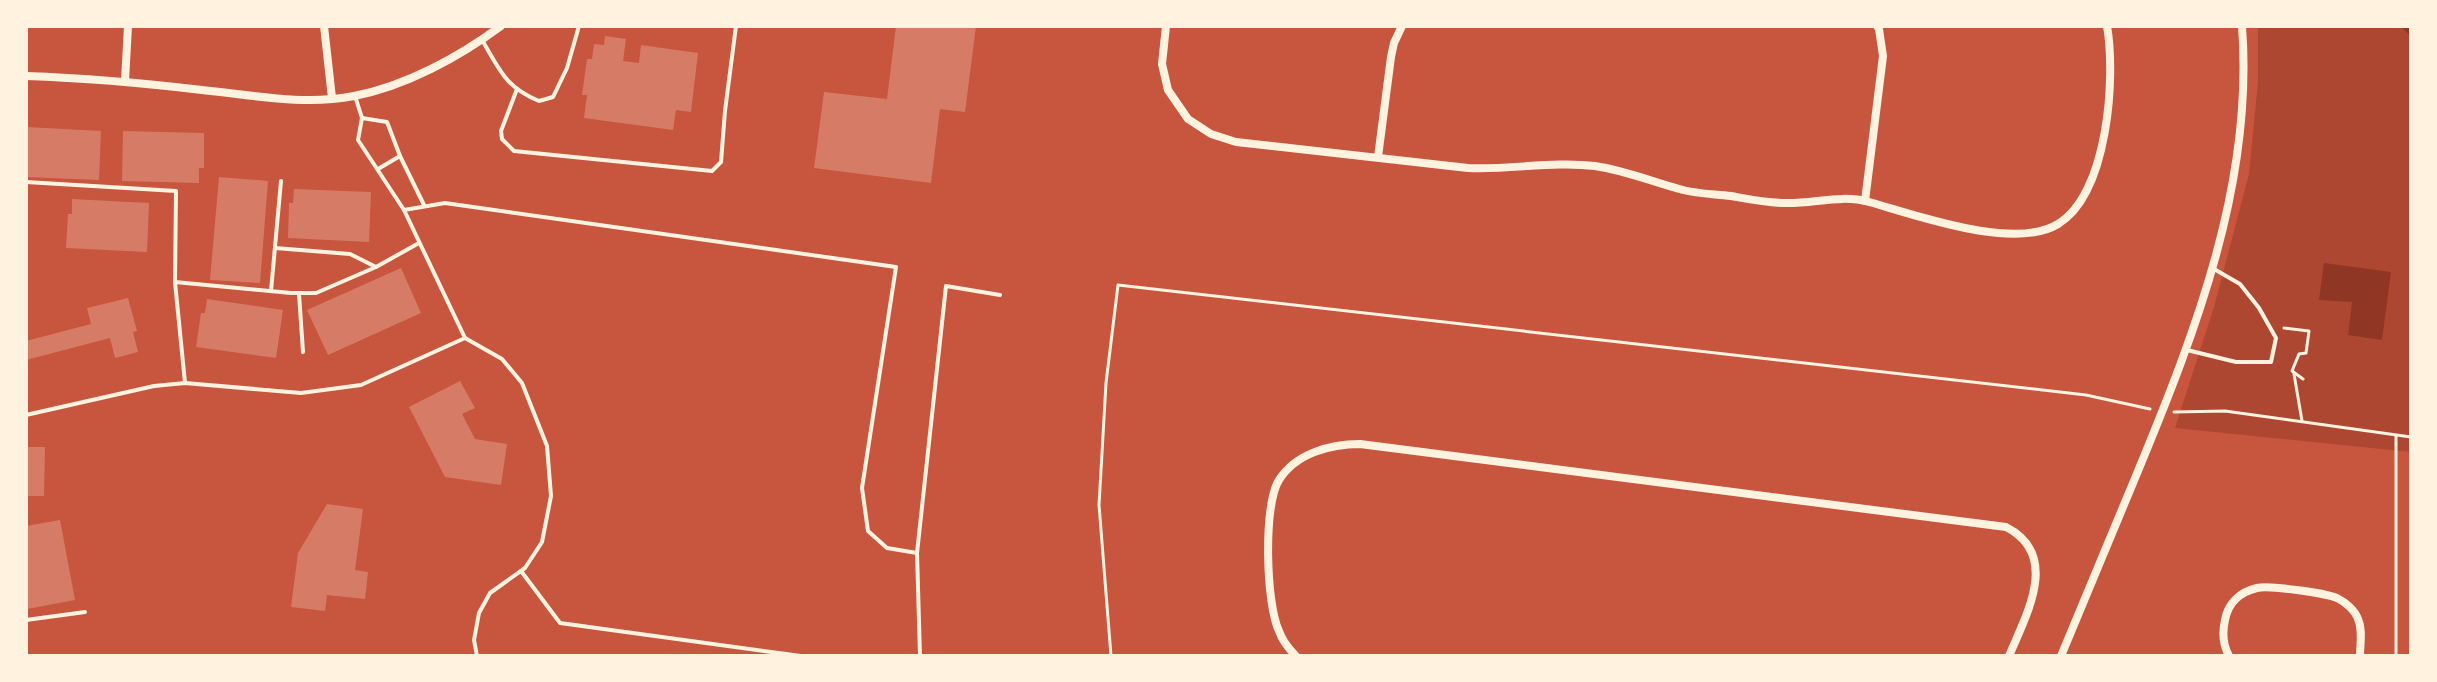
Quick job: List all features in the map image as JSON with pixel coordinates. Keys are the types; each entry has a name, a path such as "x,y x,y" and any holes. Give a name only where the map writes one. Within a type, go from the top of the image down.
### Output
{"street":[{"path":"125,81 128,26"},
{"path":"324,26 332,98"},
{"path":"26,76 125,81 291,100 355,96 441,64 501,26"},
{"path":"1166,26 1162,64 1168,90 1188,119 1211,134 1236,142 1494,169 1564,164 1590,166 1642,176 1684,190 1742,198 1786,203 1819,199 1865,201 1937,222 2000,233 2044,230 2058,224 2078,203 2097,166 2108,114 2111,68 2107,26"},
{"path":"1378,157 1391,57 1402,26"},
{"path":"1865,201 1883,56 1877,26"},
{"path":"2061,656 2187,350 2212,267 2229,202 2238,146 2242,26"},
{"path":"1296,656 1279,632 1273,609 1268,532 1275,491 1279,479 1298,460 1321,448 1352,444 2006,527 2028,546 2037,583 2009,656"},
{"path":"2229,656 2223,634 2225,616 2231,603 2245,592 2260,587 2322,594 2337,598 2349,606 2358,618 2361,631 2360,656"}],"lane":[{"path":"482,40 503,76 521,94 539,101 553,97 567,68 579,26"},
{"path":"517,89 501,131 502,139 514,151 712,171 721,162 736,26"},
{"path":"355,96 362,118 358,140 404,210 465,338 491,350 518,377 547,446 551,496 542,542 521,571 490,593 479,613 474,640 477,656"},
{"path":"362,118 387,122 424,205"},
{"path":"378,169 400,156"},
{"path":"271,291 281,181"},
{"path":"26,182 176,191 175,282 185,383"},
{"path":"404,210 445,203 896,267 862,488 868,531 887,548 917,553"},
{"path":"175,282 316,293 376,267 419,243"},
{"path":"275,248 350,254 376,267"},
{"path":"2187,350 2236,362 2271,362 2276,338 2259,308 2240,284 2212,267"},
{"path":"920,656 917,553 946,286 1000,295"},
{"path":"298,293 303,352"},
{"path":"26,415 154,386 185,383 301,393 361,385 465,338"},
{"path":"521,571 560,623 756,653 801,656"},
{"path":"26,620 85,612"}],"path":[{"path":"1111,656 1099,505 1106,383 1118,285 2086,395 2142,408"},
{"path":"2280,328 2309,331 2306,353 2297,356 2292,371 2302,421"},
{"path":"2294,374 2303,379"},
{"path":"2182,413 2225,411 2411,437"},
{"path":"2396,435 2396,656"}],"shaded area":[{"path":"2258,26 2411,26 2411,452 2175,428 2214,307 2249,174 2258,82"},
{"path":"2324,263 2391,272 2382,340 2348,335 2352,302 2319,300"}],"building":[{"path":"896,26 976,26 965,112 940,109 931,183 814,168 824,92 887,99"},
{"path":"605,36 626,39 623,61 639,63 641,45 698,53 691,112 676,110 673,130 584,118 587,95 582,95 587,59 592,59 594,44 604,45"},
{"path":"26,127 101,131 99,180 26,177"},
{"path":"123,131 204,133 204,168 199,168 199,183 122,181"},
{"path":"219,177 268,181 260,283 210,280"},
{"path":"294,189 371,192 369,242 288,238 289,203 293,203"},
{"path":"72,199 149,203 147,252 66,248"},
{"path":"401,268 421,313 328,355 307,310"},
{"path":"128,298 137,331 133,332 138,352 115,358 110,338 26,360 26,341 91,324 87,308"},
{"path":"207,299 283,310 276,358 196,347 201,313 205,313"},
{"path":"460,381 475,408 462,414 475,439 507,444 501,485 445,477 409,407"},
{"path":"26,447 45,447 44,496 26,496"},
{"path":"327,504 363,509 355,570 368,572 365,599 327,595 325,611 291,607 298,553"},
{"path":"60,520 75,600 27,609 26,526"}],"waterway":[{"path":"2404,26 2411,33"}]}
